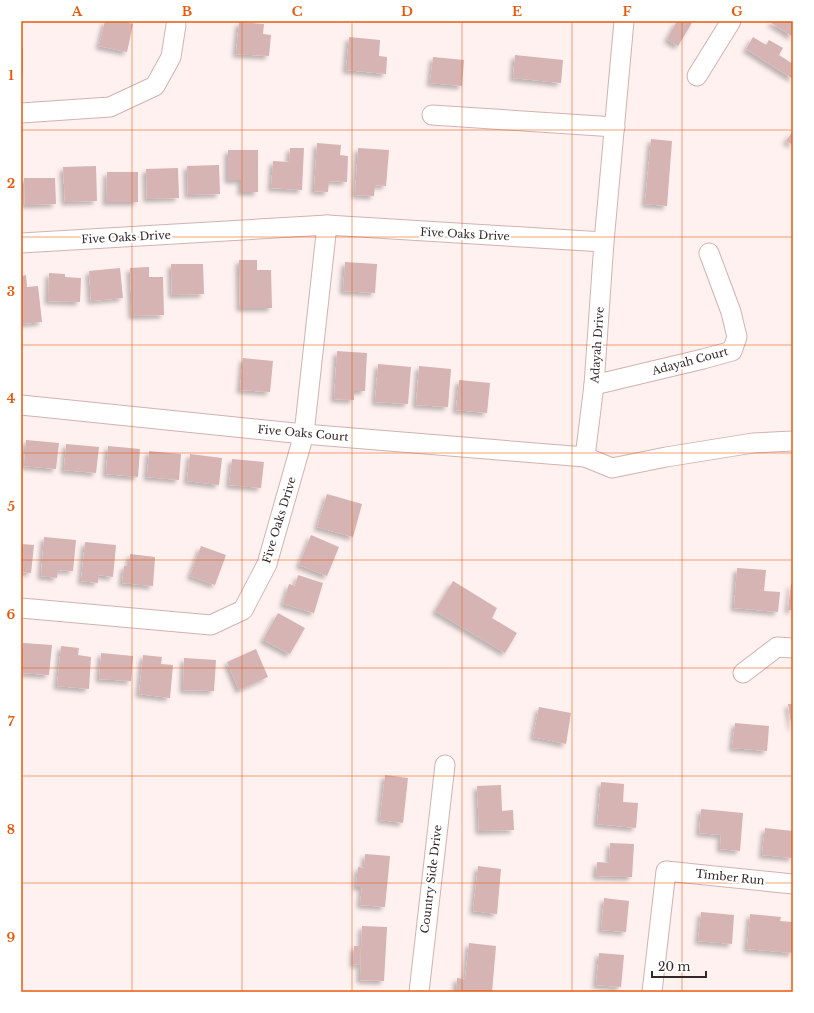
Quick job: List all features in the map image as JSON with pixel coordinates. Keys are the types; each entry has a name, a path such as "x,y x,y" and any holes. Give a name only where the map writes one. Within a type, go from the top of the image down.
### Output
{"street":[{"name":"Adayah Drive","path":"585,457 594,385 604,242 624,21"},
{"path":"697,76 731,21"},
{"path":"21,114 110,107 155,86 171,57 176,25"},
{"path":"432,115 615,127"},
{"name":"Five Oaks Drive","path":"21,608 211,626 243,610 267,564 304,434 326,225"},
{"name":"Five Oaks Drive","path":"21,243 326,225 604,242"},
{"name":"Adayah Court","path":"594,385 703,359 732,350 737,337 731,312 709,253"},
{"name":"Five Oaks Court","path":"21,405 304,434 585,457"},
{"path":"585,457 612,468 753,443 793,441"},
{"path":"743,673 777,646 793,648"},
{"name":"Country Side Drive","path":"419,992 445,765"},
{"name":"Timber Run","path":"652,992 666,871 793,884"}],"building":[{"path":"105,21 122,21 133,24 127,52 99,46"},
{"path":"677,21 693,21 678,46 667,39"},
{"path":"789,21 793,24 793,37 770,22"},
{"path":"239,22 264,24 263,34 271,35 269,56 236,54"},
{"path":"349,37 380,40 379,56 387,57 386,74 346,70"},
{"path":"753,37 766,45 769,40 783,48 779,55 793,64 793,79 746,49"},
{"path":"21,48 23,48 23,75 21,75"},
{"path":"515,55 563,60 561,83 513,78"},
{"path":"433,57 464,60 462,86 430,83"},
{"path":"793,131 793,145 786,141"},
{"path":"651,139 672,141 667,206 645,204"},
{"path":"317,143 341,145 340,155 348,156 347,182 329,181 328,192 314,191"},
{"path":"290,148 304,148 302,190 271,188 273,161 289,162"},
{"path":"358,148 389,150 386,186 375,185 374,196 355,195"},
{"path":"228,150 258,150 258,192 241,192 241,180 228,180"},
{"path":"219,165 220,194 188,195 187,166"},
{"path":"96,166 97,201 65,202 63,167"},
{"path":"178,168 179,198 147,199 146,169"},
{"path":"107,172 138,172 138,202 106,202"},
{"path":"24,178 55,178 56,204 25,205"},
{"path":"239,260 257,260 257,270 271,270 272,308 240,308"},
{"path":"345,262 377,264 375,293 343,291"},
{"path":"171,264 203,264 204,294 172,295"},
{"path":"149,267 149,277 163,277 164,315 132,316 130,268"},
{"path":"120,268 123,298 91,301 89,271"},
{"path":"49,273 65,274 65,277 81,278 80,302 48,301"},
{"path":"26,275 27,287 38,286 42,322 21,324 21,276"},
{"path":"337,351 367,353 365,391 354,391 354,400 334,399"},
{"path":"243,358 273,361 270,392 240,390"},
{"path":"378,364 411,367 408,404 375,402"},
{"path":"419,366 451,369 448,407 416,405"},
{"path":"459,380 490,383 487,413 456,410"},
{"path":"26,440 59,443 56,469 24,466"},
{"path":"66,444 99,447 96,473 64,470"},
{"path":"108,446 140,449 138,477 106,474"},
{"path":"149,451 181,454 179,480 147,477"},
{"path":"190,454 222,458 219,485 187,481"},
{"path":"232,459 264,462 261,488 229,485"},
{"path":"327,494 362,504 353,537 317,527"},
{"path":"311,535 339,547 327,576 299,565"},
{"path":"44,537 76,540 73,571 58,570 57,578 41,576"},
{"path":"85,542 116,545 113,577 98,575 98,583 81,581"},
{"path":"21,544 34,545 31,573 21,572"},
{"path":"201,546 226,555 215,585 190,576"},
{"path":"130,554 155,557 153,586 122,583 124,566 129,566"},
{"path":"737,568 766,570 764,591 780,592 778,612 734,608"},
{"path":"298,575 323,583 314,613 283,604 289,584 295,586"},
{"path":"453,581 497,608 492,618 517,633 505,653 435,611"},
{"path":"791,584 793,584 793,610 788,610"},
{"path":"278,613 305,628 290,654 263,640"},
{"path":"23,643 52,645 49,675 21,673"},
{"path":"61,646 79,648 78,655 91,657 89,689 57,686"},
{"path":"256,649 268,677 239,690 227,662"},
{"path":"101,653 133,656 131,681 99,679"},
{"path":"143,655 162,657 161,664 173,665 170,698 139,694"},
{"path":"184,658 216,660 214,691 183,690"},
{"path":"788,704 793,704 792,729"},
{"path":"539,707 571,713 566,744 533,737"},
{"path":"735,723 769,726 767,751 732,748"},
{"path":"385,775 408,778 403,823 380,820"},
{"path":"601,782 624,784 623,802 638,803 636,828 597,824"},
{"path":"501,785 502,811 513,810 514,830 479,831 477,786"},
{"path":"701,809 743,813 740,851 720,849 721,835 699,833"},
{"path":"765,828 793,831 793,858 762,855"},
{"path":"610,843 634,844 632,877 596,876 597,862 609,863"},
{"path":"365,854 390,856 385,907 360,905 362,887 356,887 358,867 364,868"},
{"path":"478,866 501,869 497,914 473,911"},
{"path":"604,898 629,901 626,932 601,930"},
{"path":"701,912 734,915 732,944 698,941"},
{"path":"750,914 781,917 780,921 793,922 793,953 747,949"},
{"path":"362,926 387,927 384,981 360,980"},
{"path":"469,943 496,946 492,992 456,992 457,978 465,979"},
{"path":"354,946 361,946 360,965 353,964"},
{"path":"599,953 624,955 621,987 596,985"}]}
